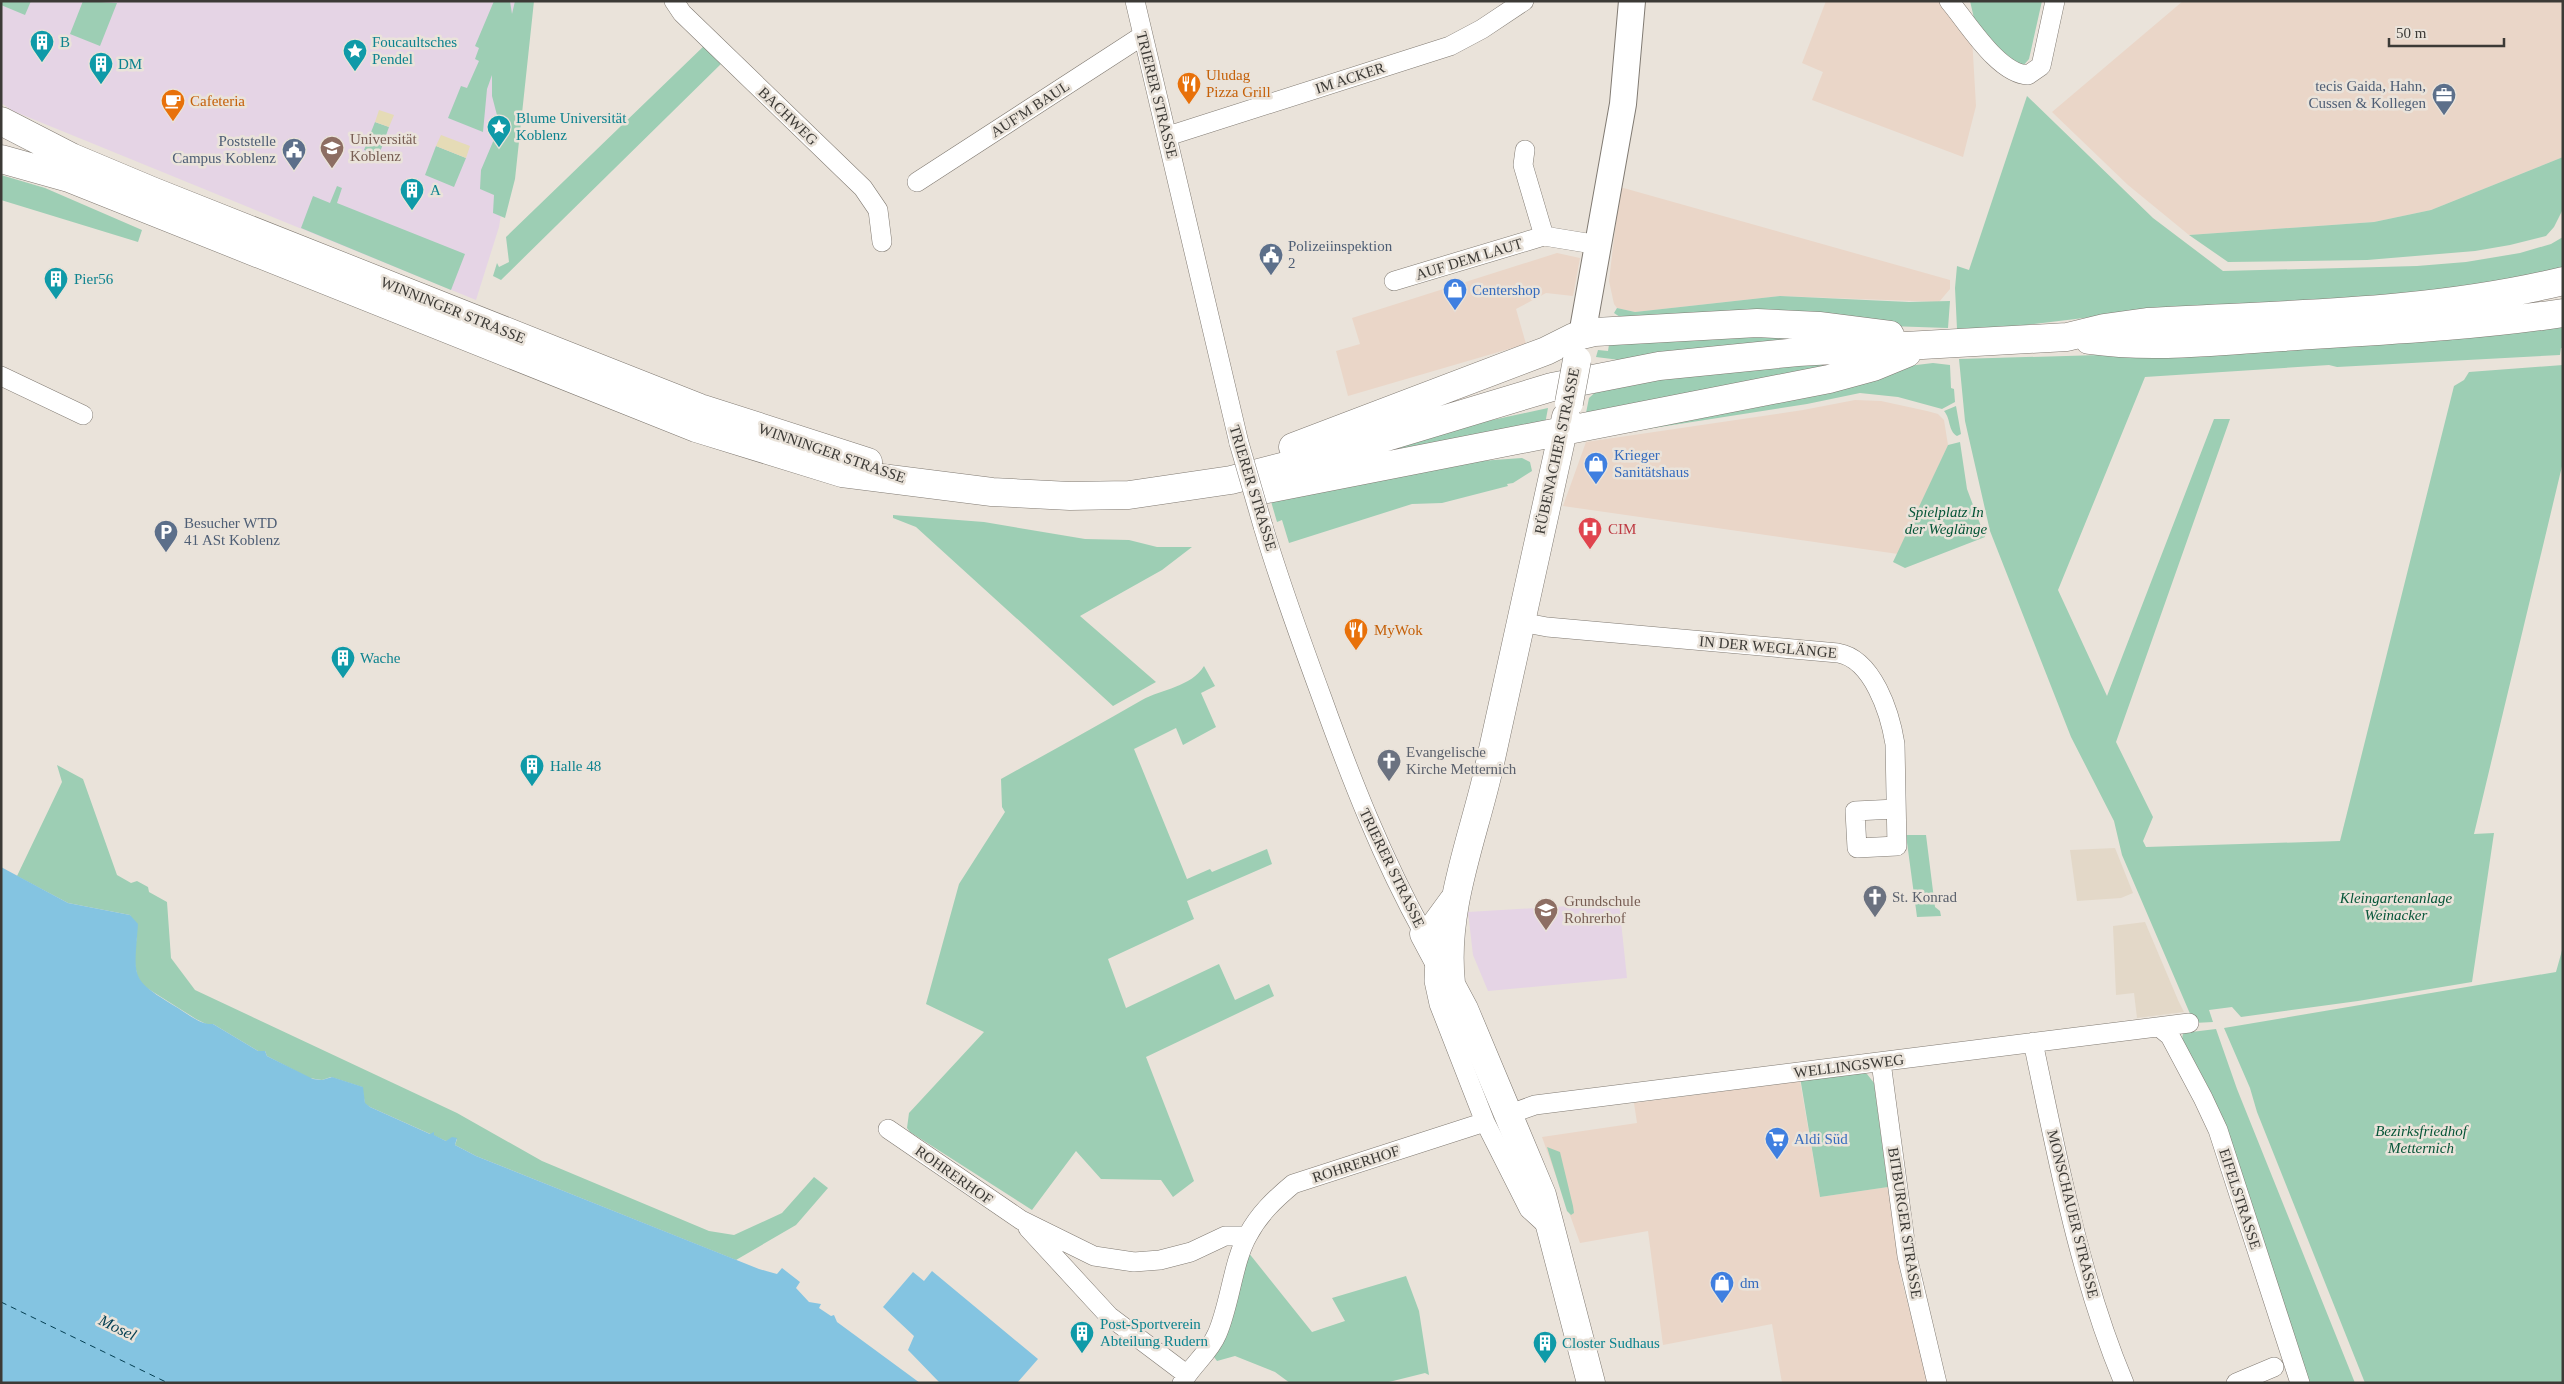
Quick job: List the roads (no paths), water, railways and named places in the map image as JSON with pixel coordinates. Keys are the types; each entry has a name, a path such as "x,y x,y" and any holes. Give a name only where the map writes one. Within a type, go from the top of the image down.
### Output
{"main road":[{"name":"RÜBENACHER STRASSE","path":"1451,983 1449,944 1456,895 1488,774 1569,403 1599,245 1622,104 1632,1"},
{"name":"WINNINGER STRASSE","path":"1,120 70,167 700,408 862,460 913,481 992,492 1060,496 1129,495 1187,488 1287,467 1513,398 1592,377 1698,360 2067,337"},
{"path":"1,134 38,148 70,167"},
{"path":"1,144 70,167"},
{"name":"WINNINGER STRASSE","path":"1,159 70,167"},
{"path":"2067,337 2104,328 2146,322 2431,304 2487,297 2563,281"},
{"path":"2067,337 2121,344 2157,344 2440,327 2563,313"},
{"path":"1187,488 1215,471 1268,456 1336,432 1546,351 1580,348 1617,330 1782,323 1884,334 1927,345"},
{"path":"1187,488 1212,494 1235,494 1562,432 1829,379 1873,367 1927,345"},
{"name":"RÜBENACHER STRASSE","path":"1430,944 1434,928 1456,895"},
{"name":"TRIERER STRASSE","path":"1430,944 1451,983 1497,1118 1542,1194 1591,1383"}],"street":[{"name":"BACHWEG","path":"674,1 682,13 863,188 878,210 882,242"},
{"name":"TRIERER STRASSE","path":"1135,1 1142,36 1168,136 1225,394 1263,526 1290,609 1359,798 1404,898 1430,944 1434,981 1439,1004 1497,1118"},
{"name":"IM ACKER","path":"1168,136 1450,46 1482,29 1524,1"},
{"path":"1952,2 1999,61 2013,73 2028,76 2041,66 2055,1"},
{"name":"AUF'M BAUL","path":"918,182 1142,36"},
{"path":"1525,150 1523,166 1544,236"},
{"name":"AUF DEM LAUT","path":"1394,281 1544,236 1599,245"},
{"path":"1,376 83,415"},
{"name":"IN DER WEGLÄNGE","path":"1521,622 1547,627 1838,653 1853,657 1874,681 1893,733 1896,809"},
{"name":"WELLINGSWEG","path":"1497,1118 1535,1105 2189,1023"},
{"name":"EIFELSTRASSE","path":"2159,1027 2170,1036 2211,1113 2300,1383"},
{"name":"MONSCHAUER STRASSE","path":"2033,1042 2084,1267 2107,1342 2124,1383"},
{"name":"BITBURGER STRASSE","path":"1881,1062 1907,1256 1937,1383"},
{"name":"ROHRERHOF","path":"1020,1220 1109,1316 1184,1379 1198,1363 1217,1334 1247,1236 1266,1208 1293,1184 1497,1118"},
{"name":"ROHRERHOF","path":"888,1129 1020,1220 1094,1256 1134,1262 1160,1260 1191,1252 1225,1236 1247,1236"},
{"path":"2236,1383 2274,1367"}],"water":[{"name":"Mosel","path":"1,867 68,903 130,915 138,924 136,967 138,976 151,990 195,1019 213,1024 258,1051 265,1051 267,1056 313,1079 322,1080 332,1077 363,1087 365,1103 370,1107 430,1134 434,1132 434,1135 446,1141 452,1137 457,1138 455,1145 476,1156 759,1269 777,1274 782,1268 800,1282 796,1288 809,1302 821,1304 819,1308 831,1316 834,1315 837,1322 920,1383 1,1383"},
{"path":"932,1271 1038,1359 1017,1383 940,1383 908,1350 914,1336 883,1307 913,1272 924,1281"}],"place":[{"name":"B","path":"42,63"},
{"name":"Foucaultsches Pendel","path":"355,72"},
{"name":"DM","path":"101,85"},
{"name":"Uludag Pizza Grill","path":"1189,105"},
{"name":"tecis Gaida, Hahn, Cussen & Kollegen","path":"2444,116"},
{"name":"Cafeteria","path":"173,122"},
{"name":"Blume Universität Koblenz","path":"499,148"},
{"name":"Universität Koblenz","path":"332,169"},
{"name":"Poststelle Campus Koblenz","path":"294,171"},
{"name":"A","path":"412,211"},
{"name":"Polizeiinspektion 2","path":"1271,276"},
{"name":"Pier56","path":"56,300"},
{"name":"Centershop","path":"1455,311"},
{"name":"Krieger Sanitätshaus","path":"1596,485"},
{"name":"CIM","path":"1590,550"},
{"name":"Besucher WTD 41 ASt Koblenz","path":"166,553"},
{"name":"MyWok","path":"1356,651"},
{"name":"Wache","path":"343,679"},
{"name":"Evangelische Kirche Metternich","path":"1389,782"},
{"name":"Halle 48","path":"532,787"},
{"name":"St. Konrad","path":"1875,918"},
{"name":"Grundschule Rohrerhof","path":"1546,931"},
{"name":"Aldi Süd","path":"1777,1160"},
{"name":"dm","path":"1722,1304"},
{"name":"Post-Sportverein Abteilung Rudern","path":"1082,1354"},
{"name":"Closter Sudhaus","path":"1545,1364"}],"park label":[{"name":"Spielplatz In der Weglänge","path":"1946,520"},
{"name":"Kleingartenanlage Weinacker","path":"2396,906"},
{"name":"Bezirksfriedhof Metternich","path":"2421,1140"}]}
